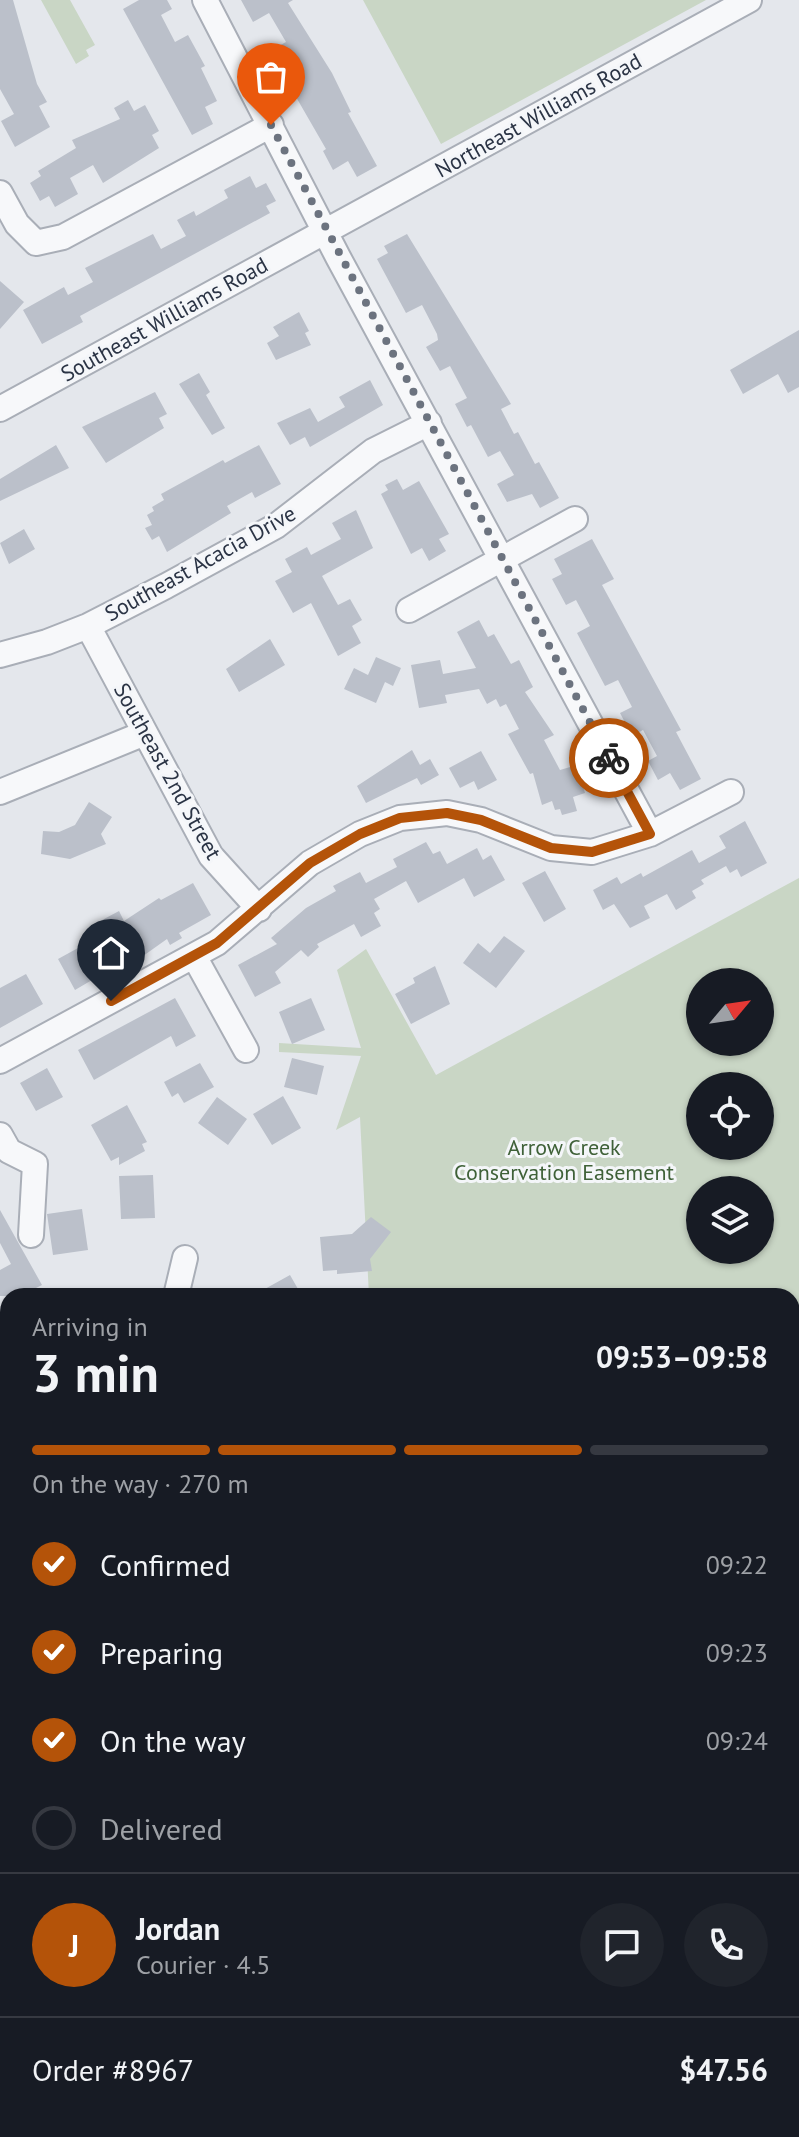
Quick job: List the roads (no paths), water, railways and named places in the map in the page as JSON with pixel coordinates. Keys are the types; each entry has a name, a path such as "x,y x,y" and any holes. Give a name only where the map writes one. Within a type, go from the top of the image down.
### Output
{"street":[{"path":"205,0 650,834"},
{"name":"Northeast Williams Road","path":"327,230 749,0"},
{"path":"0,193 17,224 36,243 63,237 271,125"},
{"name":"Southeast Williams Road","path":"0,409 327,230"},
{"name":"Southeast Acacia Drive","path":"0,655 88,626 276,526 373,451 429,423"},
{"path":"409,610 575,519"},
{"name":"Southeast 2nd Street","path":"88,626 211,856 259,909"},
{"path":"0,792 145,733"},
{"path":"0,1061 194,956 259,909 310,863 360,834 400,818 447,813 481,820 551,848 592,852 650,834 731,792"},
{"path":"194,956 246,1050"},
{"path":"0,1135 9,1151 35,1164 31,1235"},
{"path":"178,1288 185,1258"}],"park label":[{"name":"Arrow Creek Conservation Easement","path":"564,1160"}]}
